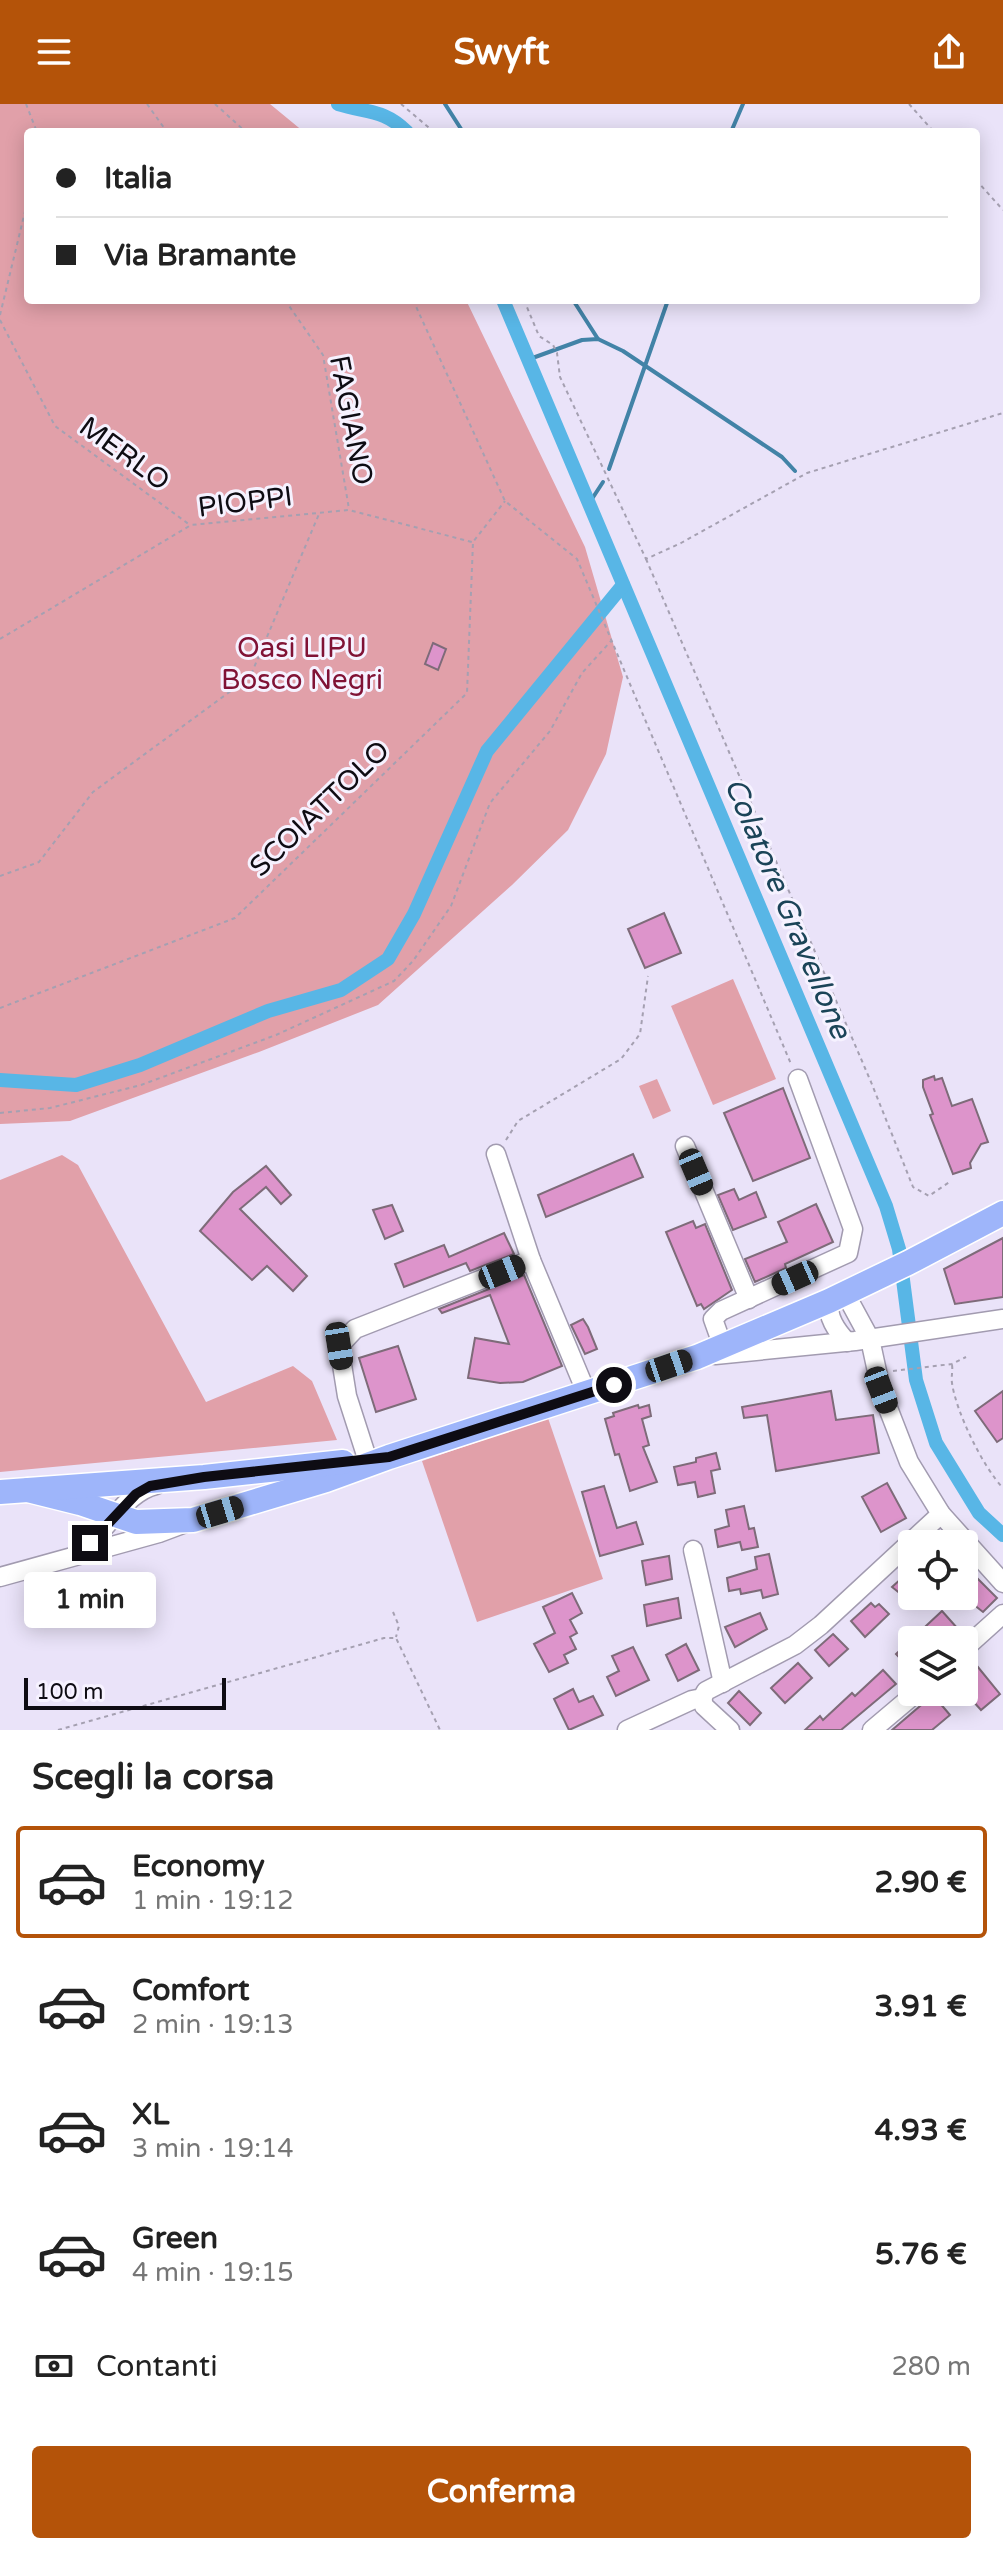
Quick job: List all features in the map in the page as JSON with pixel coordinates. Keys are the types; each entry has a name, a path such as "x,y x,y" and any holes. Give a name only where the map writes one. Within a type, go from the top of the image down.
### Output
{"main road":[{"path":"28,1490 72,1500 136,1522 193,1520 326,1480 378,1457 587,1394 697,1357 837,1297 1003,1213"},
{"path":"0,1492 204,1477 321,1466 378,1457"}],"street":[{"path":"723,1347 713,1319 721,1311 848,1253 853,1229 798,1079"},
{"path":"685,1146 749,1299"},
{"path":"496,1154 531,1260 587,1394"},
{"path":"378,1457 347,1396 339,1346 355,1329 531,1260"},
{"path":"847,1342 828,1311 837,1297 870,1339 881,1390 909,1462 941,1514 1003,1583"},
{"path":"697,1357 847,1342 1003,1319"},
{"path":"43,1564 90,1543 136,1494 150,1486 204,1477"},
{"path":"730,1730 704,1706 702,1698 706,1691 795,1645 821,1625 941,1514"},
{"path":"0,1577 159,1533 193,1520"},
{"path":"693,1550 723,1683"},
{"path":"978,1636 1003,1614"},
{"path":"627,1730 702,1698"},
{"path":"872,1730 900,1706"}],"path":[{"path":"26,104 35,128"},
{"path":"147,104 164,128"},
{"path":"215,104 242,128"},
{"path":"401,104 429,128"},
{"path":"909,104 930,128"},
{"path":"980,184 1003,210"},
{"path":"0,315 24,216"},
{"name":"FAGIANO","path":"288,304 323,355 349,510"},
{"path":"415,304 505,501 577,559 798,1079"},
{"path":"526,304 539,336 553,345 557,353 560,377 646,559 913,1187 929,1196 951,1181"},
{"name":"MERLO","path":"0,320 55,426 191,525"},
{"path":"646,559 740,512 807,473 1003,413"},
{"path":"473,542 505,501"},
{"name":"PIOPPI","path":"0,639 191,525 349,510 473,542"},
{"path":"0,876 39,862 93,792 250,677 320,513"},
{"name":"SCOIATTOLO","path":"0,1008 235,918 467,693 473,542"},
{"path":"0,1113 50,1108 141,1085 276,1035 394,981 413,961 451,906 490,803 550,731 582,673 611,640"},
{"path":"496,1154 518,1121 621,1059 640,1034 648,976"},
{"path":"885,1371 950,1364 966,1357"},
{"path":"950,1364 957,1402 988,1472 1003,1488"},
{"path":"393,1612 399,1626 396,1638 440,1730"},
{"path":"58,1730 384,1638 396,1638"}],"green space":[{"name":"Oasi LIPU Bosco Negri","path":"0,104 270,104 299,128 24,128 24,304 468,304 585,547 623,677 606,754 568,830 512,885 378,1005 70,1121 0,1124"},
{"path":"733,979 776,1079 713,1105 671,1006"},
{"path":"657,1079 671,1111 653,1119 639,1086"},
{"path":"62,1155 78,1165 206,1402 293,1366 312,1381 337,1440 0,1472 0,1180"},
{"path":"548,1418 603,1579 477,1622 422,1461"}],"building":[{"path":"433,643 446,649 438,670 425,664"},
{"path":"664,913 681,953 645,968 628,929"},
{"path":"934,1076 935,1080 942,1078 952,1106 972,1099 988,1142 981,1144 970,1163 971,1168 953,1174 930,1115 933,1114 923,1087 923,1080"},
{"path":"783,1088 810,1158 753,1181 724,1113"},
{"path":"633,1154 643,1177 546,1217 538,1195"},
{"path":"266,1166 291,1195 281,1204 266,1187 240,1209 307,1276 293,1291 267,1266 252,1280 200,1231 233,1192"},
{"path":"734,1189 739,1200 756,1192 766,1217 733,1230 718,1195"},
{"path":"816,1204 833,1242 755,1282 745,1259 787,1242 778,1222"},
{"path":"392,1205 403,1231 385,1239 373,1210"},
{"path":"693,1221 696,1228 705,1224 732,1290 704,1309 701,1304 697,1306 666,1232"},
{"path":"504,1233 514,1254 470,1271 466,1263 404,1287 395,1264 444,1245 449,1257"},
{"path":"1003,1238 1003,1297 955,1304 944,1269"},
{"path":"524,1275 562,1366 523,1382 500,1383 468,1378 475,1338 509,1344 490,1295 442,1313 439,1309"},
{"path":"583,1319 597,1349 585,1354 571,1325"},
{"path":"398,1346 416,1399 376,1412 359,1358"},
{"path":"831,1391 836,1420 873,1415 879,1453 776,1471 767,1415 744,1418 742,1407"},
{"path":"1003,1391 1003,1438 997,1442 975,1411"},
{"path":"638,1405 639,1408 649,1405 651,1416 642,1419 649,1445 643,1447 657,1482 630,1491 605,1419"},
{"path":"716,1453 720,1469 711,1471 715,1493 698,1497 695,1482 678,1485 674,1467"},
{"path":"887,1483 906,1518 881,1532 862,1497"},
{"path":"604,1486 617,1528 636,1522 643,1544 600,1556 582,1492"},
{"path":"744,1506 749,1529 754,1528 758,1547 742,1550 740,1542 718,1547 715,1530 729,1526 726,1510"},
{"path":"769,1554 778,1594 763,1598 761,1590 741,1594 740,1589 729,1591 727,1578 757,1569 755,1557"},
{"path":"669,1556 672,1579 646,1585 642,1561"},
{"path":"978,1579 997,1598 983,1612 978,1608"},
{"path":"572,1593 582,1613 570,1620 577,1633 570,1637 576,1649 564,1655 568,1663 549,1672 534,1644 555,1633 543,1607"},
{"path":"678,1598 681,1618 647,1626 644,1605"},
{"path":"871,1603 875,1607 879,1604 889,1614 865,1637 851,1621"},
{"path":"942,1611 955,1626 926,1626"},
{"path":"760,1613 767,1629 735,1647 725,1627"},
{"path":"833,1634 848,1649 829,1666 815,1650"},
{"path":"686,1644 699,1670 678,1681 666,1655"},
{"path":"633,1647 649,1680 616,1696 607,1677 619,1671 612,1656"},
{"path":"798,1663 812,1678 785,1703 771,1688"},
{"path":"978,1667 1000,1694 981,1710 977,1706"},
{"path":"883,1670 896,1684 841,1730 805,1730 820,1716 823,1720 852,1693 855,1696"},
{"path":"573,1689 579,1702 593,1696 603,1715 569,1730 554,1699"},
{"path":"739,1691 761,1713 750,1725 728,1703"},
{"path":"920,1706 942,1706 950,1715 932,1730 892,1730"}],"waterway":[{"name":"Colatore Gravellone","path":"338,104 383,115 402,128"},
{"path":"445,104 460,128"},
{"path":"733,128 743,104"},
{"name":"Colatore Gravellone","path":"505,304 886,1206 899,1249 916,1380 936,1443 979,1513 1003,1535"},
{"path":"576,304 598,339"},
{"path":"609,469 667,304"},
{"path":"527,360 582,340 598,339 623,351 782,457 795,471"},
{"path":"588,505 603,482"},
{"path":"0,1080 76,1085 140,1065 268,1011 341,990 388,959 414,914 487,751 623,585"}],"route":[{"path":"90,1543 136,1494 150,1486 204,1477 389,1457 614,1385"}]}
